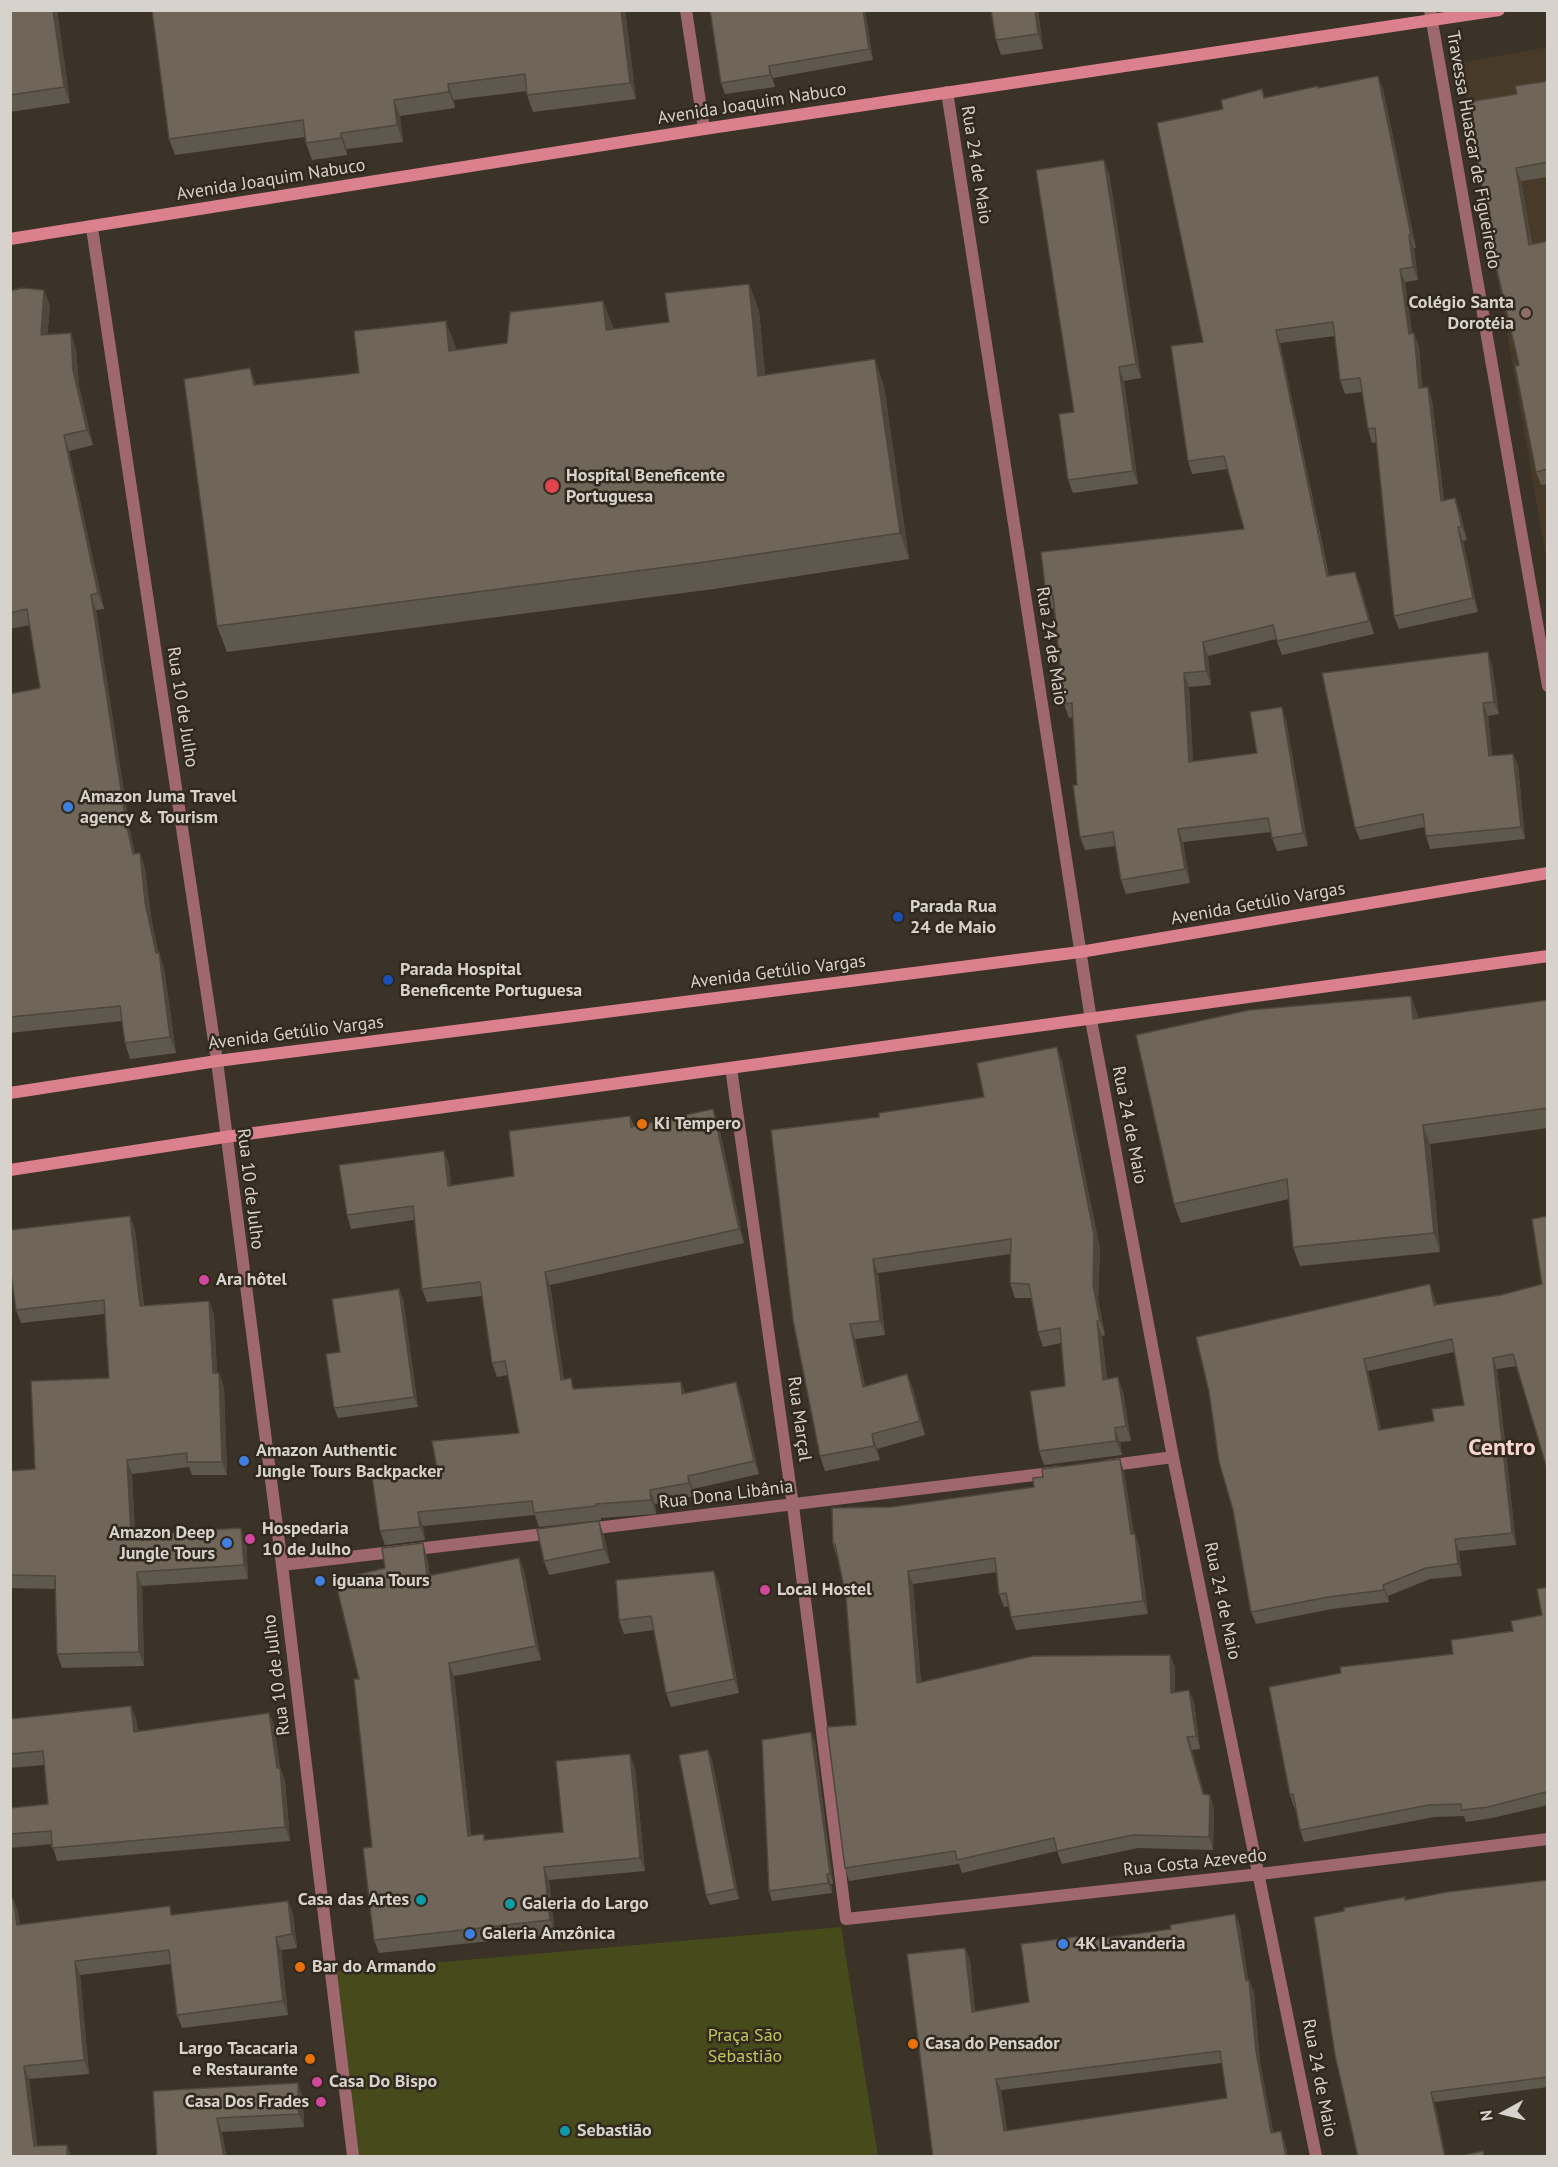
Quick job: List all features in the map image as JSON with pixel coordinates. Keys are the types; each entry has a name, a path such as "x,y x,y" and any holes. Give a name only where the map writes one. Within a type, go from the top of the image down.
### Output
{"main road":[{"name":"Avenida Joaquim Nabuco","path":"10,239 92,228 704,129 1431,16 1499,10"},
{"name":"Avenida Getúlio Vargas","path":"10,1094 217,1061 1080,952 1548,873"},
{"path":"10,1170 225,1137 1548,956"}],"street":[{"path":"686,10 704,129"},
{"name":"Travessa Huascar de Figueiredo","path":"1431,16 1548,686"},
{"name":"Rua 24 de Maio","path":"947,93 1092,1020 1173,1457 1316,2157"},
{"name":"Rua 10 de Julho","path":"92,228 217,1061 282,1565 353,2157"},
{"name":"Rua Marçal","path":"731,1068 793,1506 846,1918"},
{"path":"1090,1468 1173,1457"},
{"name":"Rua Dona Libânia","path":"282,1565 793,1506 1066,1471"},
{"name":"Rua Costa Azevedo","path":"846,1918 1260,1874 1548,1839"}],"shaded area":[{"name":"Colégio Santa Dorotéia","path":"1547,47 1547,563 1460,63"}],"green space":[{"name":"Praça São Sebastião","path":"841,1927 878,2156 352,2156 329,1972"}],"building":[{"path":"10,10 53,10 64,87 10,95"},
{"path":"152,10 621,10 630,83 527,95 525,74 448,84 449,92 394,100 397,125 341,133 341,138 306,143 303,120 169,139"},
{"path":"710,10 863,10 869,49 769,66 770,75 721,83"},
{"path":"991,10 1035,10 1038,34 996,40"},
{"path":"1378,76 1411,235 1409,235 1413,267 1400,269 1409,334 1414,333 1419,388 1428,387 1441,501 1455,498 1462,527 1458,527 1473,598 1394,616 1375,428 1368,429 1360,378 1340,380 1333,322 1276,330 1327,576 1355,572 1369,621 1277,641 1273,625 1203,642 1206,671 1184,673 1189,762 1257,753 1250,712 1282,707 1303,833 1272,838 1268,818 1178,829 1185,869 1121,880 1113,832 1080,837 1073,785 1077,785 1072,703 1064,704 1053,595 1046,595 1041,552 1244,529 1224,456 1188,461 1171,346 1203,342 1157,123 1223,109 1221,100 1262,89 1264,98"},
{"name":"Colégio Santa Dorotéia","path":"1548,81 1548,162 1516,168 1529,245 1548,241 1548,469 1536,472 1515,366 1519,365 1493,253 1468,102 1517,94 1515,86"},
{"path":"1104,160 1136,364 1119,367 1133,471 1068,480 1059,414 1074,412 1036,170"},
{"name":"Hospital Beneficente Portuguesa","path":"749,284 758,376 875,359 900,533 705,562 217,626 184,379 250,368 254,385 359,373 354,331 446,321 449,351 507,343 510,312 603,301 606,330 669,322 665,293"},
{"path":"22,288 44,290 41,335 71,333 73,370 87,430 64,435 98,593 91,595 126,822 133,854 140,853 145,902 156,953 159,952 170,1037 125,1043 120,1006 10,1017 10,694 40,688 27,609 10,613 10,291"},
{"path":"1488,652 1494,702 1483,703 1489,756 1513,754 1521,827 1426,836 1423,814 1355,828 1322,673"},
{"path":"1411,996 1413,1019 1548,1000 1548,1108 1423,1125 1434,1233 1293,1247 1287,1179 1174,1204 1136,1035 1249,1010"},
{"path":"1057,1047 1094,1235 1093,1285 1100,1321 1097,1321 1103,1380 1118,1377 1126,1426 1115,1428 1116,1441 1039,1451 1030,1391 1065,1386 1060,1328 1038,1332 1029,1284 1010,1283 1011,1239 873,1259 880,1321 850,1324 863,1387 907,1374 920,1421 872,1434 874,1446 820,1456 793,1320 771,1130 879,1117 879,1113 984,1097 977,1063"},
{"path":"713,1109 739,1229 545,1272 561,1380 571,1378 573,1389 681,1382 682,1394 736,1382 754,1461 688,1476 689,1483 650,1490 651,1500 596,1504 596,1506 534,1513 532,1501 418,1512 420,1527 380,1531 372,1477 437,1468 432,1441 519,1433 505,1361 492,1363 480,1282 422,1289 413,1206 347,1215 339,1165 444,1151 448,1186 514,1176 509,1131 630,1116 631,1127"},
{"path":"130,1216 140,1306 209,1301 213,1373 219,1373 222,1462 187,1462 187,1453 127,1460 131,1535 241,1528 244,1565 137,1572 139,1652 57,1654 55,1576 10,1575 10,1471 35,1469 31,1381 109,1378 104,1300 16,1310 10,1267 10,1230"},
{"path":"1548,1216 1548,1472 1513,1354 1493,1358 1512,1533 1455,1539 1458,1564 1426,1568 1383,1585 1384,1590 1328,1597 1251,1612 1233,1510 1219,1462 1209,1392 1196,1337 1430,1284 1434,1305 1501,1295 1542,1284 1532,1219","holes":["1452,1339 1464,1405 1432,1409 1434,1421 1379,1430 1364,1359"]},
{"path":"399,1289 414,1397 334,1408 326,1354 340,1352 332,1299"},
{"path":"1120,1459 1131,1534 1135,1534 1143,1601 1011,1617 1006,1593 999,1594 995,1558 908,1571 917,1683 1033,1656 1170,1655 1171,1693 1189,1690 1196,1736 1187,1737 1203,1794 1210,1795 1209,1837 1133,1835 1057,1851 1054,1838 957,1860 955,1851 845,1868 827,1727 856,1725 846,1597 835,1544 833,1544 832,1508 891,1507 1034,1487 1033,1478 1043,1477 1042,1469"},
{"path":"599,1521 604,1549 544,1561 537,1529"},
{"path":"423,1543 427,1576 519,1558 536,1646 449,1663 468,1836 484,1834 484,1840 563,1832 556,1761 630,1754 640,1858 544,1867 550,1920 374,1940 363,1848 372,1847 354,1679 359,1679 335,1580 385,1568 382,1548"},
{"path":"714,1571 734,1679 666,1693 651,1616 619,1620 616,1580"},
{"path":"1548,1587 1548,1801 1546,1792 1488,1807 1462,1810 1461,1804 1429,1805 1300,1830 1293,1794 1290,1795 1269,1687 1341,1673 1340,1667 1453,1654 1451,1640 1513,1631 1511,1621 1542,1615 1537,1589"},
{"path":"131,1706 134,1732 269,1713 277,1768 280,1768 285,1827 52,1848 51,1831 10,1834 10,1808 48,1804 43,1751 10,1754 10,1719"},
{"path":"811,1732 830,1874 827,1874 828,1883 769,1891 762,1740"},
{"path":"708,1750 735,1889 706,1895 679,1755"},
{"path":"1548,1880 1548,2077 1431,2092 1445,2157 1358,2157 1335,2055 1314,1917 1344,1911 1344,1908 1405,1897 1405,1900 1447,1892"},
{"path":"10,1899 13,1899 17,1925 170,1906 171,1915 288,1901 292,1934 276,1937 283,2001 177,2015 169,1950 75,1961 84,2060 24,2066 34,2146 67,2145 67,2157 10,2157"},
{"path":"1235,1914 1246,1981 1249,1980 1256,2051 1271,2133 1281,2131 1286,2157 933,2157 907,1954 965,1948 972,2012 1029,2002 1021,1944 1082,1936 1083,1941 1171,1929 1170,1925","holes":["1220,2051 1227,2098 1004,2131 996,2079"]},
{"path":"298,2083 299,2114 217,2118 224,2157 157,2157 153,2091"},
{"path":"1483,2151 1484,2157 1457,2157"}],"place":[{"name":"Colégio Santa Dorotéia","path":"1526,313"},
{"name":"Hospital Beneficente Portuguesa","path":"552,486"},
{"name":"Amazon Juma Travel agency & Tourism","path":"68,807"},
{"name":"Parada Rua 24 de Maio","path":"898,917"},
{"name":"Parada Hospital Beneficente Portuguesa","path":"388,980"},
{"name":"Ki Tempero","path":"642,1124"},
{"name":"Ara hôtel","path":"204,1280"},
{"name":"Amazon Authentic Jungle Tours Backpacker","path":"244,1461"},
{"name":"Hospedaria 10 de Julho","path":"250,1539"},
{"name":"Amazon Deep Jungle Tours","path":"227,1543"},
{"name":"iguana Tours","path":"320,1581"},
{"name":"Local Hostel","path":"765,1590"},
{"name":"Casa das Artes","path":"421,1900"},
{"name":"Galeria do Largo","path":"510,1904"},
{"name":"Galeria Amzônica","path":"470,1934"},
{"name":"4K Lavanderia","path":"1063,1944"},
{"name":"Bar do Armando","path":"300,1967"},
{"name":"Casa do Pensador","path":"913,2044"},
{"name":"Largo Tacacaria e Restaurante","path":"310,2059"},
{"name":"Casa Do Bispo","path":"317,2082"},
{"name":"Casa Dos Frades","path":"321,2102"},
{"name":"Sebastião","path":"565,2131"}],"district":[{"name":"Centro","path":"1502,1448"}]}
